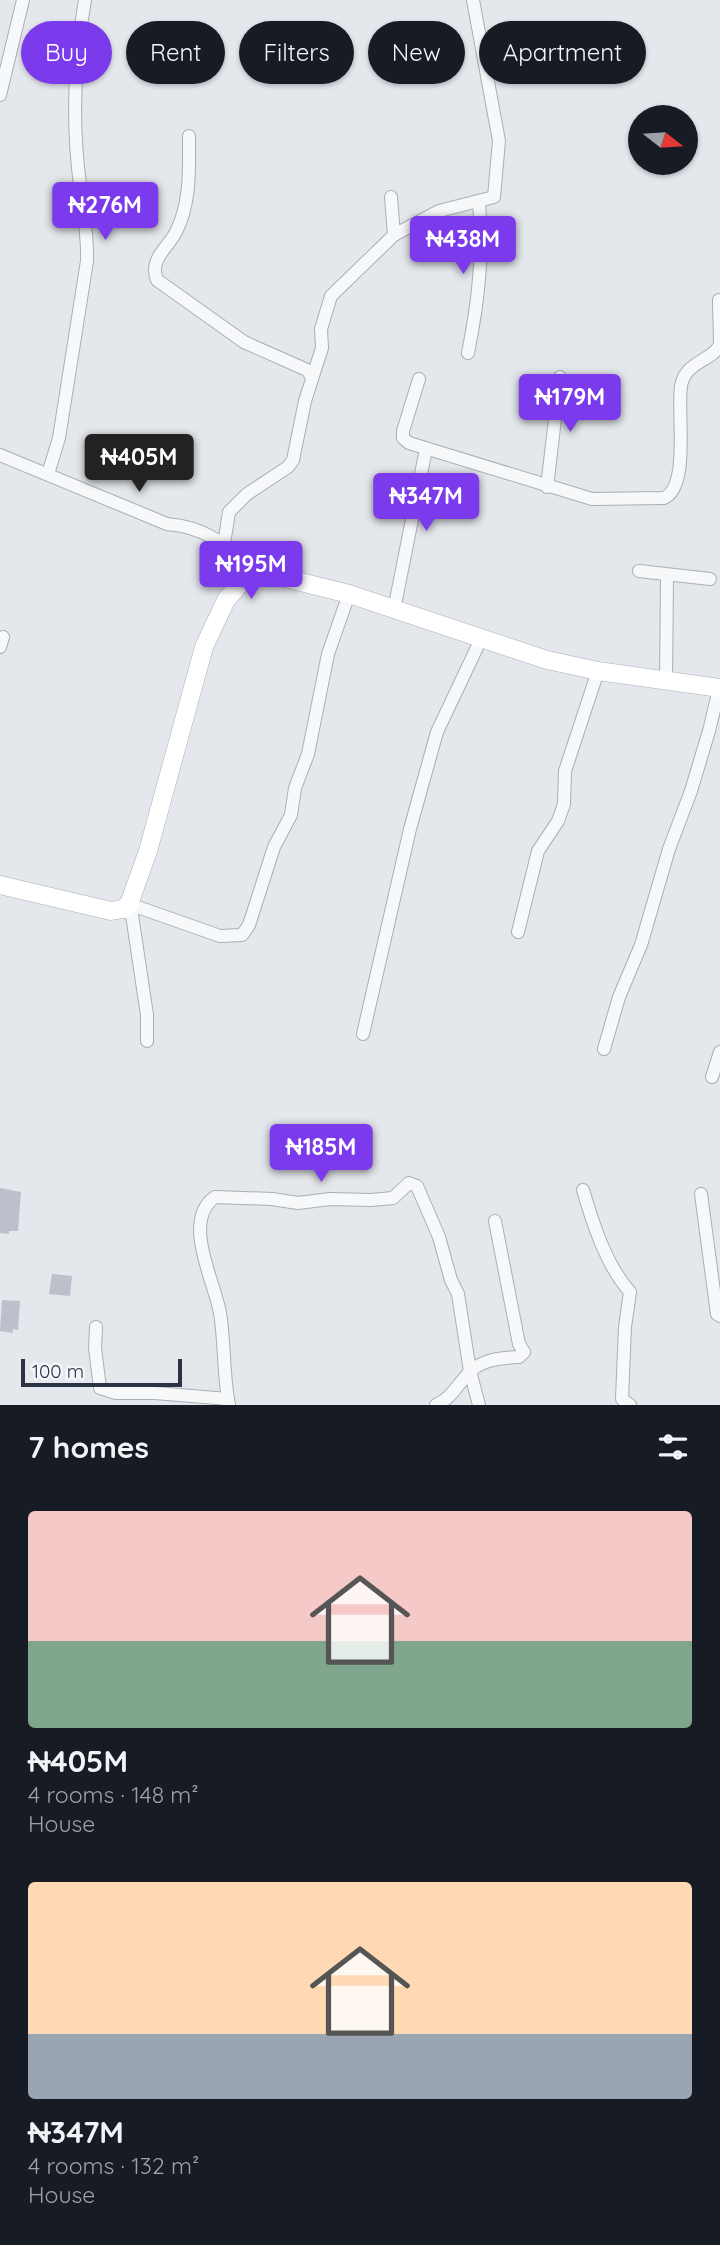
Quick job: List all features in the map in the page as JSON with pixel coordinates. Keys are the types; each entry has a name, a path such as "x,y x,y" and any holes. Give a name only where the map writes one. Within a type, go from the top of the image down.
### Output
{"street":[{"path":"0,95 23,0"},
{"path":"48,474 59,438 87,261 88,238 80,184 75,104 85,0"},
{"path":"224,544 229,512 247,494 288,467 293,460 312,377 322,348 321,330 331,296 394,235 439,211 491,199 496,192 499,141 473,0"},
{"path":"189,136 188,194 175,233 156,260 157,280 244,342 307,370 312,377"},
{"path":"391,197 394,235"},
{"path":"468,353 478,302 482,252 479,201"},
{"path":"419,379 403,438 426,449 592,499 664,498 670,495 678,481 681,384 696,362 715,352 720,344 719,300"},
{"path":"547,486 560,377"},
{"path":"394,610 426,449"},
{"path":"0,455 167,524 191,526 224,544 252,570 349,594 547,660 598,671 719,689 709,731 672,839 641,945 619,997 604,1049"},
{"path":"125,906 148,850 204,647 226,600 252,570"},
{"path":"639,571 710,579"},
{"path":"666,682 667,576"},
{"path":"0,885 111,911 125,906 220,936 242,935 249,925 274,847 291,815 295,788 308,754 328,654 349,594"},
{"path":"363,1034 410,829 437,732 481,639"},
{"path":"518,932 538,851 558,821 564,804 565,771 598,671"},
{"path":"125,906 132,915 147,1015 147,1041"},
{"path":"712,1077 720,1052"},
{"path":"96,1327 94,1348 100,1388 116,1393 155,1393 228,1402 220,1314 214,1286 205,1268 202,1210 215,1197 272,1199 298,1203 330,1199 393,1198 409,1183 417,1186 439,1237 451,1280 458,1294 470,1371 479,1405"},
{"path":"583,1190 615,1272 630,1292 625,1327 622,1399 630,1405"},
{"path":"701,1194 717,1314 720,1316"},
{"path":"436,1405 446,1401 470,1371 491,1359 519,1357 524,1352 519,1344 495,1221"}],"building":[{"path":"0,1188 21,1192 18,1231 9,1231 9,1234 0,1233"},
{"path":"52,1274 72,1276 70,1296 49,1294"},
{"path":"2,1300 20,1301 18,1330 13,1329 13,1333 0,1331"}]}
